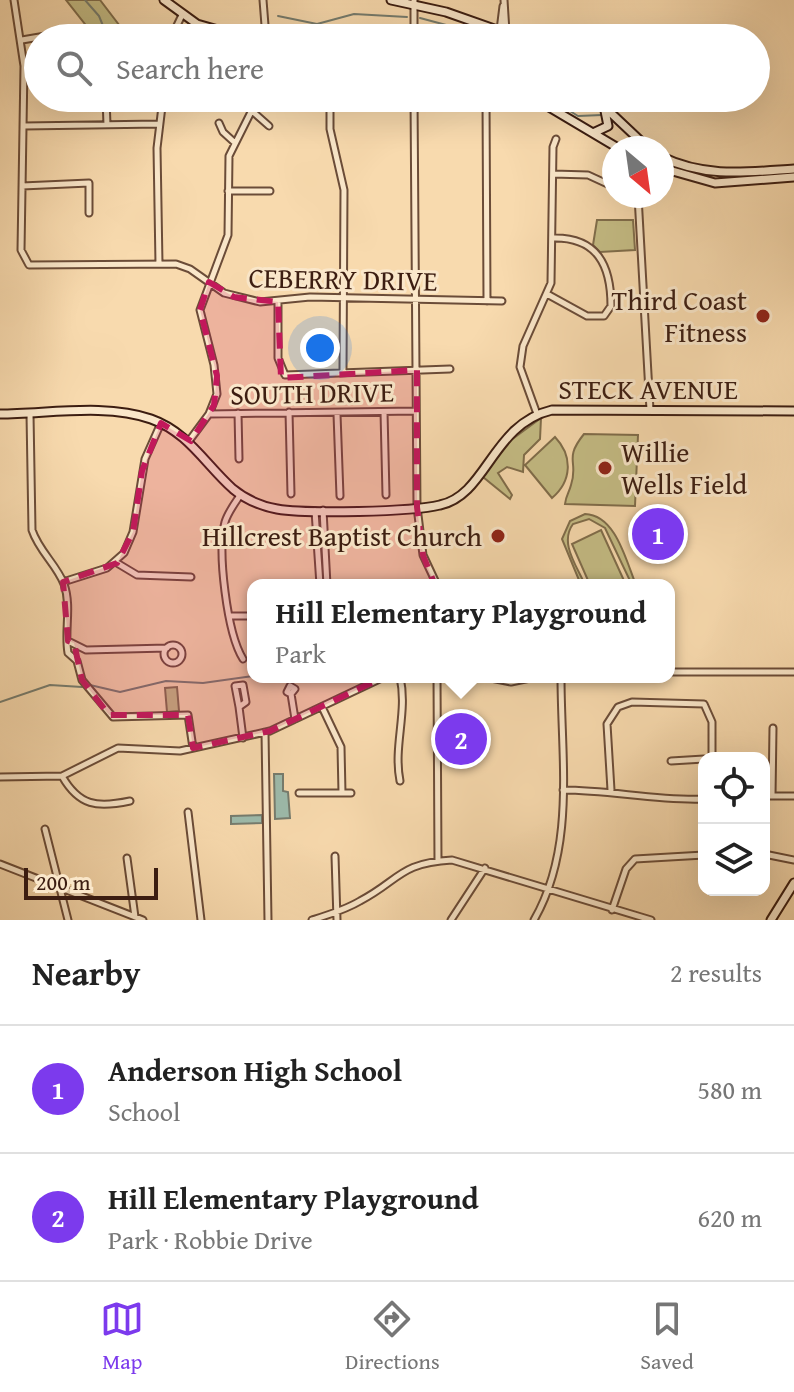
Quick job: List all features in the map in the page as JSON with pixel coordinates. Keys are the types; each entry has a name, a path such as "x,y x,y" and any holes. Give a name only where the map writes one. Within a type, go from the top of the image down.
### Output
{"street":[{"name":"CEBERRY DRIVE","path":"14,0 22,40 24,126 21,250 29,265 184,266 234,297 278,302 310,297 502,301"},
{"path":"164,0 199,24"},
{"path":"263,0 265,24"},
{"path":"391,0 414,2 482,24"},
{"path":"503,24 504,0"},
{"path":"414,2 414,24"},
{"path":"178,24 182,15"},
{"path":"107,112 107,125"},
{"path":"159,264 161,112"},
{"path":"189,441 209,414 217,394 217,376 200,310 228,235 227,165 234,142 251,112"},
{"path":"254,112 264,118 269,126"},
{"path":"330,112 330,129 344,190 343,371"},
{"path":"414,112 417,507 423,555 434,579"},
{"path":"486,112 487,301"},
{"path":"558,112 602,138"},
{"path":"593,133 603,131 609,123 605,112"},
{"path":"609,112 633,136"},
{"path":"219,123 223,132 234,142"},
{"path":"24,126 159,124"},
{"path":"537,414 520,367 523,346 551,283 556,139"},
{"path":"674,165 730,173 794,169"},
{"path":"674,168 715,183 794,177"},
{"path":"553,174 588,175 602,181"},
{"path":"22,186 89,183 89,213"},
{"path":"228,191 270,191"},
{"path":"639,208 650,410"},
{"path":"547,294 587,316 604,316 611,306 610,279 592,248 578,240 553,238"},
{"path":"278,302 278,358 281,372 291,377 343,371 450,369"},
{"name":"STECK AVENUE","path":"0,414 125,413 161,423 189,441 241,494 268,507 319,510 439,506 459,497 507,434 537,414 561,409 794,411"},
{"name":"SOUTH DRIVE","path":"209,414 416,411"},
{"path":"289,412 291,494"},
{"path":"384,412 386,495"},
{"path":"238,413 239,459"},
{"path":"30,414 32,530 43,554 63,582 68,600 68,653 78,662 82,680 113,717 188,715 193,748"},
{"path":"337,414 340,496"},
{"path":"63,582 117,563 133,532 142,471 161,423"},
{"path":"241,494 227,515 222,536 230,616 243,659"},
{"path":"319,510 320,579"},
{"path":"319,510 326,579"},
{"path":"117,563 137,575 191,577"},
{"path":"230,616 247,616"},
{"path":"68,641 86,650 167,648"},
{"path":"78,662 85,656 86,650"},
{"path":"675,672 794,672"},
{"path":"0,777 62,776 118,748 193,748 243,738 295,720 372,683"},
{"path":"400,781 397,751 403,698 401,683"},
{"path":"437,683 438,861"},
{"path":"534,920 548,891 558,859 563,790 561,683"},
{"path":"291,694 295,720"},
{"path":"611,790 607,724 612,713 626,703 704,704 712,722 712,752"},
{"path":"239,707 243,738"},
{"path":"322,707 341,747 342,793"},
{"path":"773,728 772,796 794,796"},
{"path":"265,732 268,920"},
{"path":"671,761 698,759"},
{"path":"62,776 70,791 86,803 104,807 130,801"},
{"path":"563,790 611,790 661,800 698,799"},
{"path":"299,793 351,793"},
{"path":"188,812 201,920"},
{"path":"45,829 68,920"},
{"path":"612,910 626,869 635,859 698,855"},
{"path":"770,855 794,860"},
{"path":"335,856 337,920"},
{"path":"127,858 135,918"},
{"path":"312,920 363,900 399,872 438,861 464,862 548,891 651,920"},
{"path":"0,864 143,920"},
{"path":"451,920 485,868"},
{"path":"771,920 794,883"}],"highlighted area":[{"path":"209,282 234,297 278,302 281,378 417,370 417,507 423,555 440,598 437,661 409,665 270,731 193,748 188,715 109,715 82,680 74,643 68,641 63,582 117,563 133,532 142,471 161,423 191,441 214,405 217,376 200,310"}],"shaded area":[{"path":"66,0 100,0 118,24 85,24"},
{"path":"597,220 633,220 635,250 600,252 593,245"},
{"path":"541,418 540,439 524,455 523,472 507,467 498,473 512,495 510,499 483,477 507,443"},
{"name":"Willie Wells Field","path":"584,434 638,435 635,506 565,504 573,477 574,450"},
{"path":"555,437 565,452 568,468 563,484 552,498 525,465"},
{"path":"585,514 605,522 624,552 634,579 629,579 605,528 589,519 573,524 569,531 569,547 582,579 579,579 562,539 570,521"},
{"path":"601,530 623,579 587,579 572,544"},
{"path":"177,687 179,711 167,712 165,688"},
{"path":"274,774 283,774 283,791 288,792 290,818 275,819"},
{"path":"262,815 262,823 231,824 231,816"}],"waterway":[{"path":"85,0 102,24"},
{"path":"278,16 317,24 354,14 407,17"},
{"path":"420,18 442,24"},
{"path":"572,112 578,116 602,115"},
{"path":"90,685 120,692 166,681 203,683 247,677"},
{"path":"0,702 50,685 82,687"}],"place":[{"name":"Third Coast Fitness","path":"763,316"},
{"name":"Willie Wells Field","path":"605,468"},
{"name":"Anderson High School","path":"658,534"},
{"name":"Hillcrest Baptist Church","path":"498,536"},
{"name":"Hill Elementary Playground","path":"461,739"}]}
